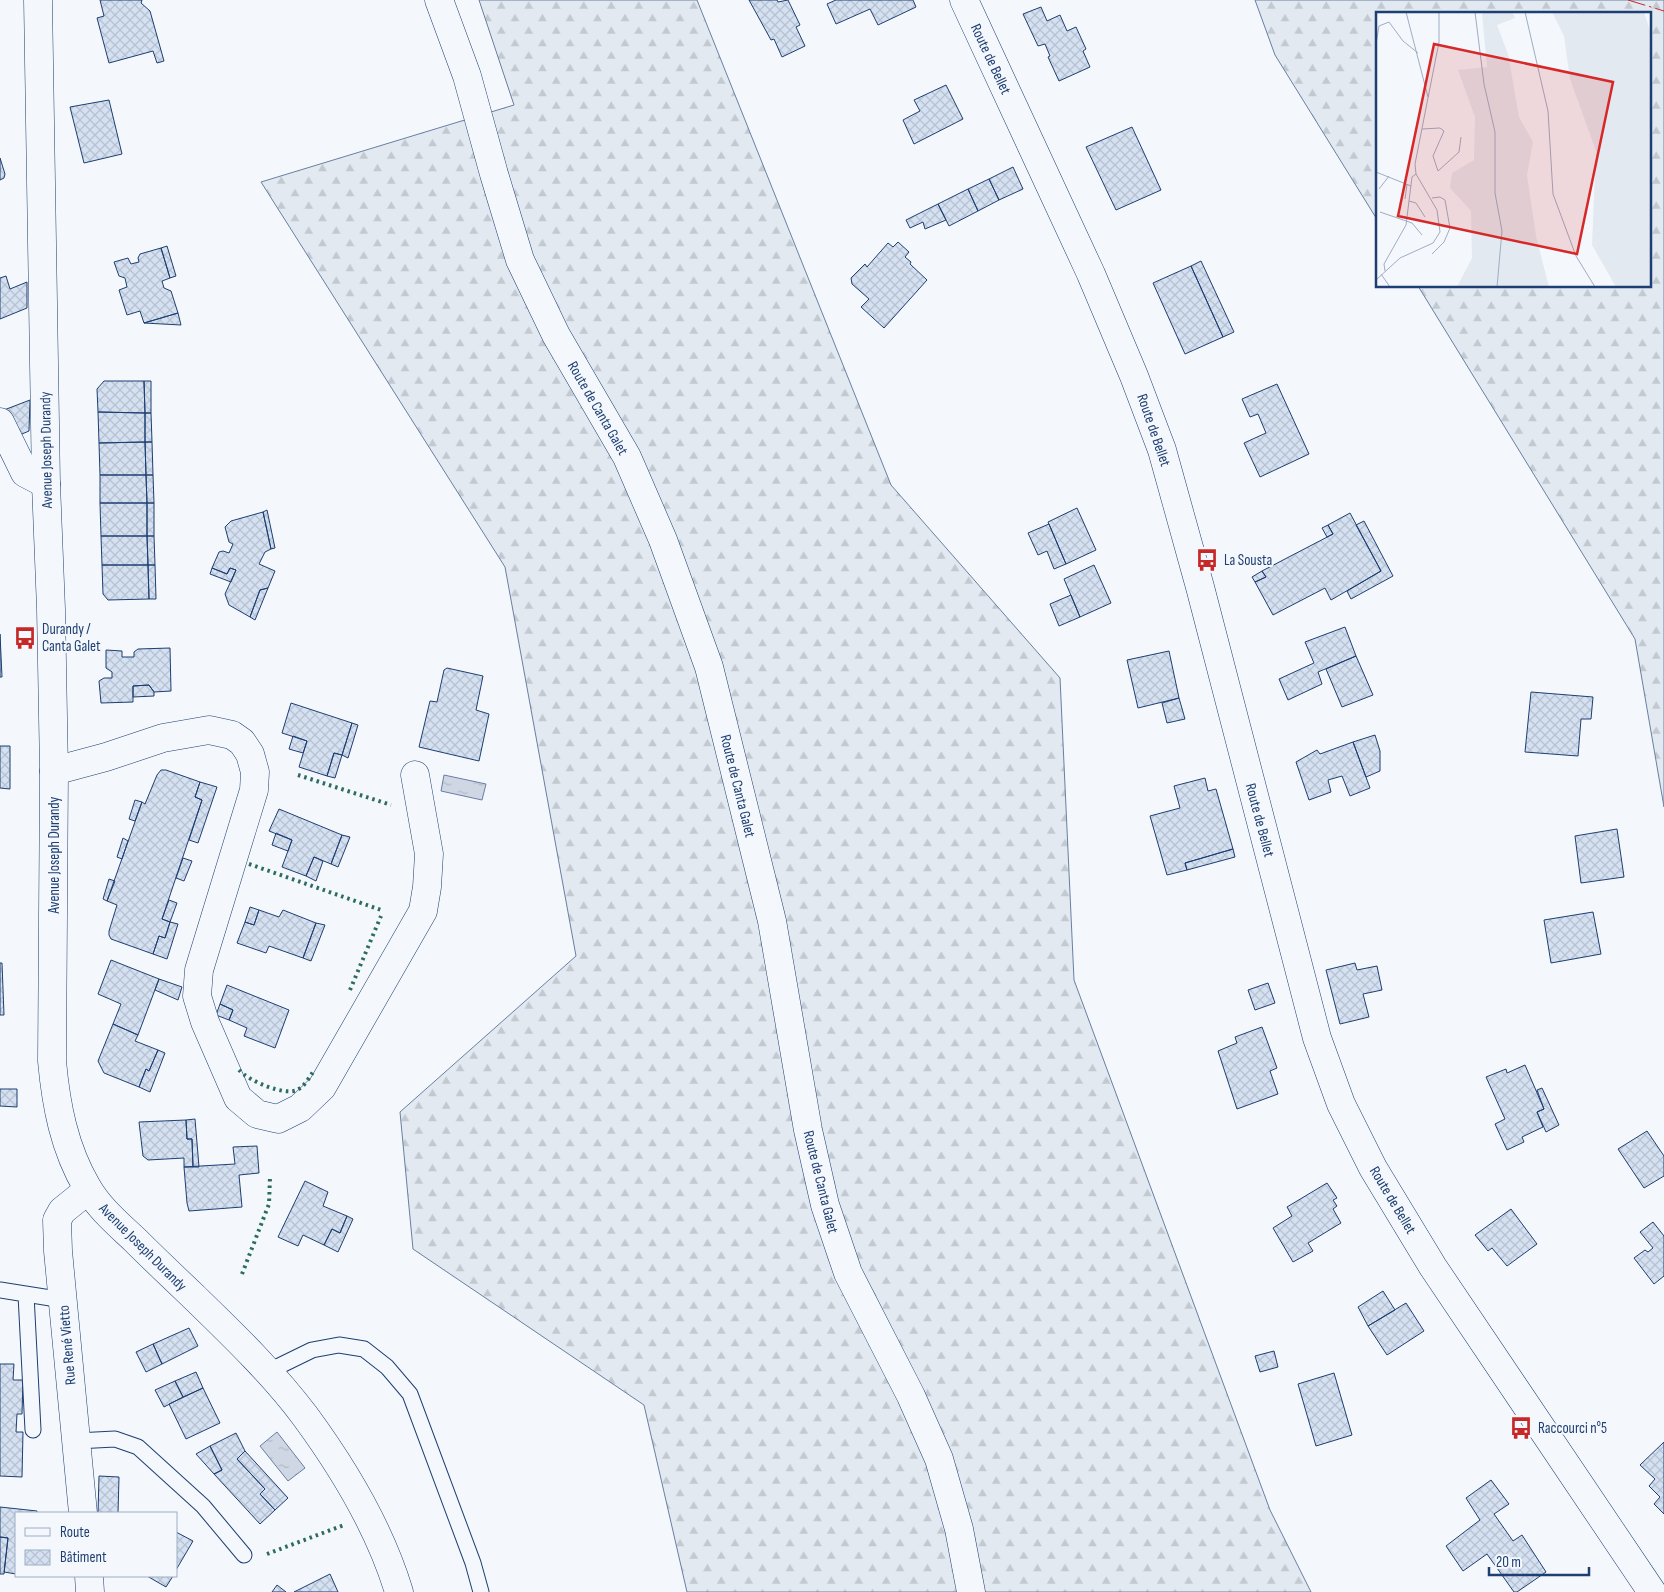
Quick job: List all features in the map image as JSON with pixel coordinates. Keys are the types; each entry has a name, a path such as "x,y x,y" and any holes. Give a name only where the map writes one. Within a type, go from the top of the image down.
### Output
{"street":[{"name":"Avenue Joseph Durandy","path":"38,0 46,484 54,771 52,1061 56,1101 75,1166 88,1190 109,1216 225,1328 305,1416 360,1500 399,1592"},
{"name":"Route de Canta Galet","path":"439,0 467,76 520,260 556,335 627,457 663,540 709,667 772,921 808,1130 825,1206 848,1273 911,1396 939,1459 958,1529 972,1592"},
{"name":"Route de Bellet","path":"964,0 1091,274 1134,376 1162,450 1198,579 1317,1038 1341,1104 1373,1168 1433,1268 1652,1592"},
{"path":"0,422 25,473 46,484"},
{"path":"54,771 106,757 163,738 209,730 232,735 242,742 250,754 255,772 254,790 199,970 196,996 205,1022 238,1098 257,1114 278,1119 300,1108 322,1087 423,911 429,854 415,774"},
{"name":"Rue René Vietto","path":"83,1512 57,1220 62,1212 88,1190"},
{"path":"89,1577 90,1592"}],"lane":[{"path":"0,1290 63,1300"},
{"path":"26,1295 33,1430"},
{"path":"267,1372 312,1350 339,1345 364,1349 387,1366 410,1394 473,1563 481,1592"},
{"path":"76,1441 115,1438 138,1447 203,1506 244,1555"}],"green space":[{"path":"479,0 697,0 891,485 1060,678 1074,980 1270,1510 1311,1592 687,1592 644,1405 413,1249 400,1112 576,956 505,567 261,182 514,105"},
{"path":"1255,0 1664,0 1664,807 1635,639 1419,288 1652,288 1652,12 1376,12 1376,218 1275,55"}],"water":[{"path":"444,775 486,784 482,800 441,791"},
{"path":"277,1432 305,1468 288,1481 260,1446"}],"building":[{"path":"100,0 142,0 141,3 150,11 164,61 157,63 153,51 109,63 97,18 104,16"},
{"path":"749,0 777,0 778,2 788,0 800,25 796,27 805,46 782,57 774,39 771,40"},
{"path":"836,0 913,0 916,7 878,25 870,9 836,24 827,4"},
{"path":"1041,7 1047,21 1060,15 1067,31 1076,27 1086,49 1083,51 1090,67 1059,81 1048,57 1050,56 1045,44 1038,46 1023,14"},
{"path":"946,85 963,119 914,144 903,120 920,111 914,100"},
{"path":"109,100 122,154 84,163 70,107"},
{"path":"1132,127 1161,190 1116,210 1086,147"},
{"path":"0,158 5,174 4,178 0,180"},
{"path":"1013,167 1023,189 999,200 989,179"},
{"path":"989,179 999,200 978,211 968,189"},
{"path":"968,189 978,211 949,226 938,204"},
{"path":"938,204 946,220 925,229 923,222 910,228 906,220"},
{"path":"898,242 909,252 905,257 911,262 910,264 927,280 884,328 861,307 869,299 852,284 851,278 865,264 867,267 888,243 893,247"},
{"path":"167,246 176,276 170,278 161,248"},
{"path":"161,248 170,278 162,281 164,288 171,291 178,313 144,323 140,311 127,315 119,290 127,287 125,278 119,276 114,262 128,258 131,264 139,262 140,254"},
{"path":"1201,261 1234,332 1223,337 1191,266"},
{"path":"1191,266 1223,337 1185,354 1153,283"},
{"path":"6,276 10,289 27,282 27,308 0,319 0,278"},
{"path":"178,313 181,325 144,323"},
{"path":"104,381 144,381 145,413 98,412 97,389"},
{"path":"144,381 151,381 151,413 145,413"},
{"path":"1277,384 1309,454 1260,477 1244,443 1266,433 1258,414 1250,417 1242,399"},
{"path":"30,400 29,431 15,437 4,410"},
{"path":"98,412 145,413 145,442 99,443"},
{"path":"145,413 151,413 152,442 145,442"},
{"path":"145,442 152,442 153,475 146,475"},
{"path":"145,442 146,475 100,475 99,443"},
{"path":"100,475 146,475 147,503 100,503"},
{"path":"146,475 153,475 154,503 147,503"},
{"path":"100,503 147,503 147,536 101,536"},
{"path":"147,503 154,503 154,536 147,536"},
{"path":"1077,508 1096,550 1066,564 1048,522"},
{"path":"267,510 275,548 271,549 263,512"},
{"path":"263,512 271,549 265,552 259,564 275,571 268,588 260,590 250,617 229,605 225,594 236,570 230,568 227,574 212,568 219,552 229,553 233,544 229,542 225,527 231,521"},
{"path":"1350,513 1381,571 1331,600 1325,588 1273,615 1255,582 1266,577 1262,571 1333,534 1328,525"},
{"path":"1364,521 1393,576 1351,599 1347,591 1381,571 1356,525"},
{"path":"1049,524 1066,564 1054,569 1047,551 1038,555 1028,533"},
{"path":"1328,525 1333,534 1327,537 1322,528"},
{"path":"101,536 147,536 148,565 102,565"},
{"path":"147,536 154,536 155,565 148,565"},
{"path":"102,565 148,565 149,599 108,600 103,594"},
{"path":"148,565 155,565 156,599 149,599"},
{"path":"1094,565 1111,603 1080,617 1064,579"},
{"path":"212,568 227,574 230,568 236,570 231,582 210,574"},
{"path":"1262,571 1266,577 1255,582 1252,577"},
{"path":"268,588 255,620 250,617 260,590"},
{"path":"1071,595 1080,617 1059,626 1050,604"},
{"path":"1345,627 1356,656 1318,672 1322,684 1288,700 1279,679 1314,663 1305,642"},
{"path":"0,634 2,677 0,677"},
{"path":"170,648 171,691 154,692 149,685 133,686 133,702 101,703 99,681 104,678 112,678 112,672 106,668 106,650 122,651 122,657 134,657 134,652 138,649"},
{"path":"1169,651 1179,698 1138,708 1127,660"},
{"path":"1356,656 1373,695 1342,707 1326,669"},
{"path":"447,668 483,676 476,710 489,714 479,761 419,747 430,701 437,702 444,670"},
{"path":"149,685 154,692 154,696 133,697 133,686"},
{"path":"1531,692 1593,697 1591,719 1581,719 1578,756 1525,752"},
{"path":"1179,698 1185,719 1167,723 1162,703"},
{"path":"291,703 352,723 342,755 334,753 327,776 299,767 307,741 282,733"},
{"path":"352,723 358,725 348,758 342,755"},
{"path":"1375,735 1380,751 1380,771 1366,777 1353,742"},
{"path":"293,736 307,741 303,753 289,749"},
{"path":"1353,742 1370,788 1350,796 1342,776 1328,780 1331,792 1309,800 1296,762 1317,750 1320,754"},
{"path":"0,746 10,746 10,789 0,788"},
{"path":"334,753 342,755 335,778 327,776"},
{"path":"161,770 200,782 195,797 202,800 162,919 170,922 165,938 159,936 153,954 111,939 109,931 117,905 107,901 142,802 145,804"},
{"path":"1205,778 1208,791 1216,789 1233,849 1185,863 1187,870 1167,875 1150,816 1180,808 1174,786"},
{"path":"200,782 217,787 198,843 189,840 202,800 195,797"},
{"path":"135,800 142,802 135,821 129,819"},
{"path":"279,809 342,835 331,864 314,857 306,876 282,867 292,840 269,831"},
{"path":"1617,829 1624,877 1581,883 1575,836"},
{"path":"276,833 292,840 288,851 272,845"},
{"path":"342,835 350,837 338,867 331,864"},
{"path":"123,838 128,841 122,859 117,857"},
{"path":"1233,849 1235,857 1187,870 1185,863"},
{"path":"314,857 323,861 316,881 306,876"},
{"path":"183,858 192,861 184,881 176,878"},
{"path":"109,879 115,881 107,901 103,899"},
{"path":"169,900 177,903 170,922 162,919"},
{"path":"250,907 259,910 254,925 245,922"},
{"path":"259,910 279,917 283,910 316,923 303,958 269,946 266,953 237,943 245,922 254,925"},
{"path":"1593,912 1601,954 1551,963 1544,920"},
{"path":"170,922 178,924 167,959 153,954 159,936 165,938"},
{"path":"316,923 325,925 311,961 303,958"},
{"path":"111,960 159,979 138,1035 113,1024 121,1004 98,994"},
{"path":"0,963 2,963 4,1015 0,1015"},
{"path":"1355,963 1357,970 1377,966 1382,990 1363,994 1369,1017 1340,1024 1326,970"},
{"path":"159,979 182,987 178,1000 155,990"},
{"path":"1268,983 1275,1003 1255,1010 1248,990"},
{"path":"227,985 289,1010 275,1048 244,1036 247,1028 229,1020 233,1010 220,1004"},
{"path":"220,1004 233,1010 229,1020 216,1015"},
{"path":"113,1024 138,1035 135,1041 158,1050 149,1071 146,1069 139,1087 104,1073 98,1061"},
{"path":"1262,1027 1277,1068 1270,1071 1278,1094 1237,1109 1218,1051 1237,1043 1235,1037"},
{"path":"158,1050 165,1053 150,1092 139,1087 146,1069 149,1071"},
{"path":"1525,1065 1544,1109 1537,1112 1543,1127 1522,1137 1524,1142 1507,1150 1495,1124 1505,1119 1486,1077 1506,1069 1507,1073"},
{"path":"1542,1088 1559,1125 1546,1132 1537,1112 1544,1109 1537,1090"},
{"path":"0,1089 17,1089 17,1107 0,1106"},
{"path":"195,1119 199,1167 193,1167 192,1139 187,1139 186,1120"},
{"path":"186,1120 187,1139 192,1139 193,1167 184,1167 184,1158 148,1160 143,1156 139,1122"},
{"path":"1647,1131 1664,1156 1664,1176 1644,1188 1618,1149"},
{"path":"257,1146 259,1173 239,1175 242,1207 189,1211 184,1167 235,1164 233,1147"},
{"path":"305,1181 328,1192 323,1206 347,1216 340,1233 332,1229 324,1245 303,1235 298,1246 278,1237"},
{"path":"1327,1183 1337,1198 1333,1200 1337,1206 1333,1209 1341,1223 1308,1243 1313,1251 1293,1262 1273,1228 1292,1216 1287,1207"},
{"path":"1511,1209 1537,1244 1507,1266 1492,1248 1488,1251 1475,1235"},
{"path":"347,1216 353,1219 338,1252 324,1245 332,1229 340,1233"},
{"path":"1653,1222 1664,1236 1664,1276 1654,1284 1634,1258 1645,1250 1648,1252 1653,1248 1640,1232"},
{"path":"1383,1291 1395,1310 1368,1326 1358,1307"},
{"path":"1406,1303 1424,1331 1387,1355 1368,1326"},
{"path":"189,1328 198,1346 162,1364 153,1344"},
{"path":"153,1344 162,1364 146,1372 136,1352"},
{"path":"1274,1351 1278,1367 1260,1372 1255,1356"},
{"path":"0,1364 14,1364 13,1380 23,1380 22,1414 17,1414 16,1432 23,1432 22,1477 0,1476"},
{"path":"196,1372 203,1388 183,1397 175,1381"},
{"path":"1334,1373 1352,1435 1316,1446 1298,1384"},
{"path":"175,1381 183,1397 164,1407 155,1390"},
{"path":"203,1388 220,1423 186,1439 169,1404"},
{"path":"236,1433 245,1451 237,1459 265,1489 260,1494 275,1510 260,1524 214,1474 222,1470 210,1446"},
{"path":"1664,1442 1664,1514 1654,1504 1660,1497 1649,1486 1655,1479 1640,1465"},
{"path":"210,1446 222,1470 214,1474 196,1454"},
{"path":"245,1451 288,1498 275,1510 260,1494 265,1489 237,1459"},
{"path":"99,1476 119,1477 118,1512 98,1512"},
{"path":"1491,1480 1509,1504 1494,1514 1513,1541 1522,1535 1546,1572 1517,1592 1514,1592 1487,1554 1463,1571 1446,1546 1480,1520 1466,1498"},
{"path":"0,1507 37,1511 15,1512 15,1574 4,1572 8,1538 0,1537"},
{"path":"178,1533 193,1541 178,1567"},
{"path":"0,1537 8,1538 4,1574 0,1574"},
{"path":"330,1574 338,1592 294,1592"},
{"path":"149,1577 172,1577 166,1587"},
{"path":"277,1585 286,1592 272,1592"}],"hedge":[{"path":"298,775 391,805"},
{"path":"249,864 384,911"},
{"path":"350,990 381,916"},
{"path":"239,1070 258,1083 284,1091 297,1090 302,1087 313,1072"},
{"path":"242,1274 269,1204 270,1177"},
{"path":"267,1554 344,1525"}],"power":[{"path":"1628,0 1664,11"}],"place":[{"name":"La Sousta","path":"1207,560"},
{"name":"Durandy / Canta Galet","path":"25,638"},
{"name":"Raccourci n°5","path":"1521,1428"}]}
